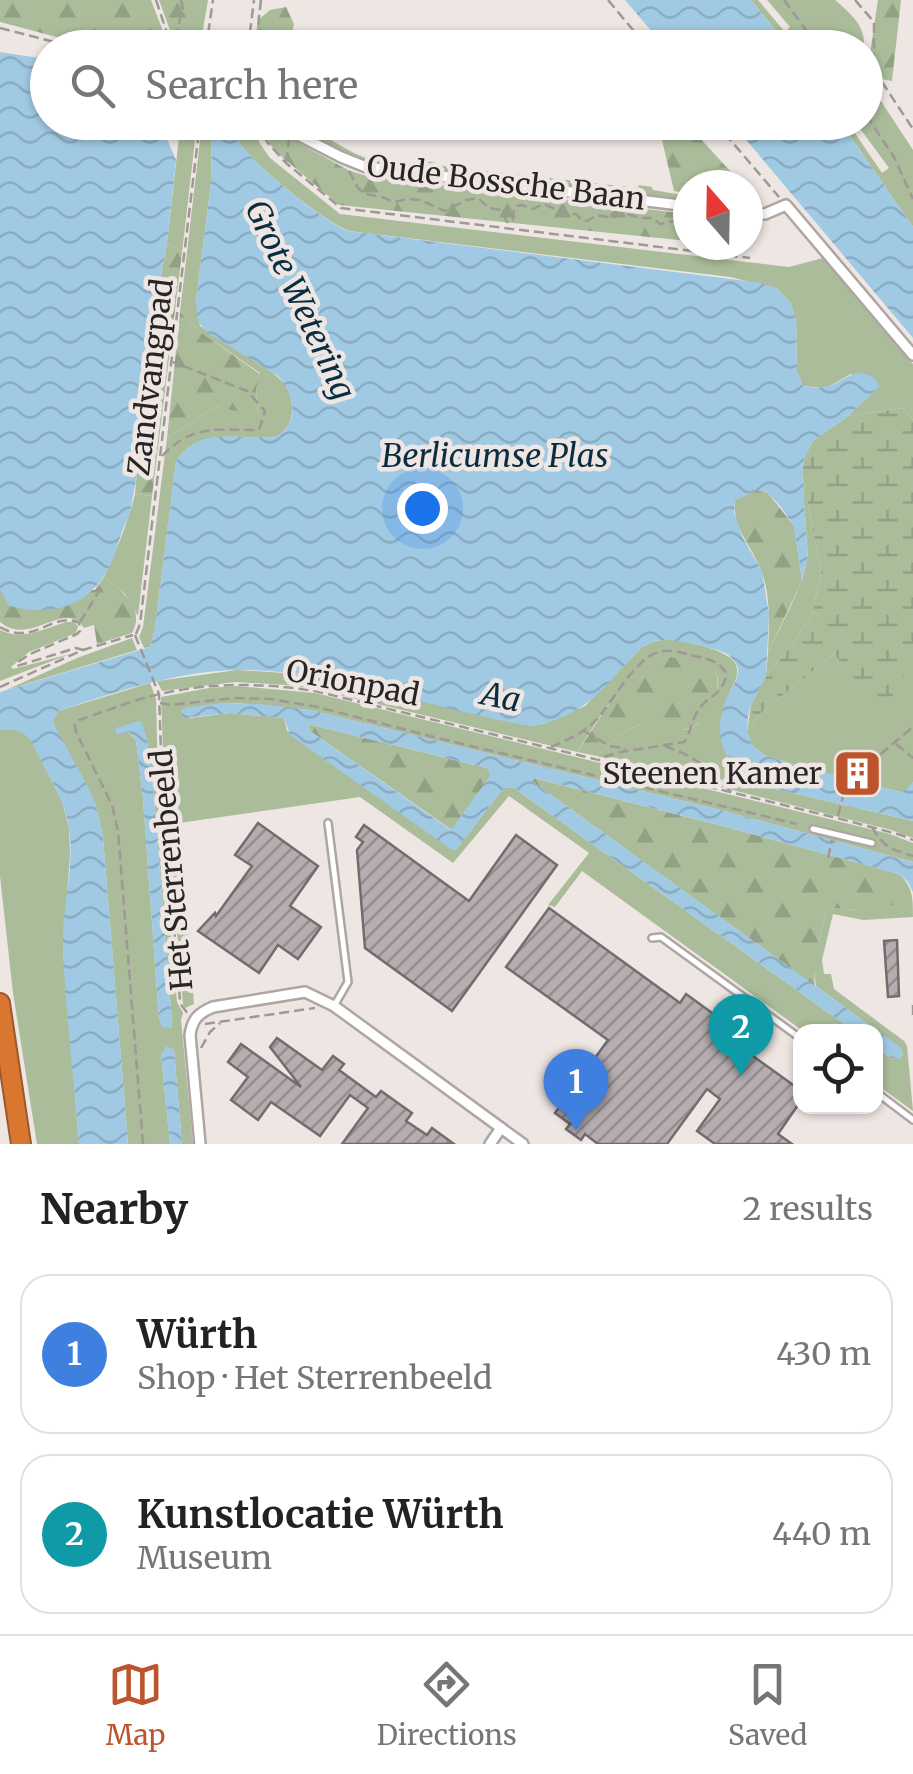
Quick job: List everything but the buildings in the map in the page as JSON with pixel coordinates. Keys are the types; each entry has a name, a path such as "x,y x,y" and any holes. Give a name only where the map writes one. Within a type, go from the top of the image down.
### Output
{"highway":[{"path":"0,1003 20,1144"}],"street":[{"name":"Oude Bossche Baan","path":"306,140 366,167 673,204"},
{"path":"763,214 786,205 913,355"},
{"name":"Het Sterrenbeeld","path":"194,1019 213,1007 304,992 334,1006 523,1144"},
{"path":"194,1019 190,1035 200,1144"},
{"path":"490,1144 501,1128"}],"lane":[{"path":"328,823 348,982 334,1006"},
{"path":"813,829 872,843"},
{"path":"652,938 661,937 793,1033"},
{"path":"883,1097 913,1120"}],"path":[{"path":"156,0 166,30"},
{"path":"179,30 183,10 180,0"},
{"path":"209,30 213,0"},
{"path":"250,30 254,0"},
{"path":"259,30 261,0"},
{"path":"608,0 633,30"},
{"path":"784,0 806,30"},
{"path":"854,0 865,8 874,22 874,30"},
{"path":"0,28 30,36"},
{"path":"883,84 913,129"},
{"name":"Zandvangpad","path":"136,637 162,456 198,140"},
{"path":"266,140 286,164 340,208 673,248"},
{"path":"286,164 289,140"},
{"path":"730,140 786,205"},
{"path":"883,140 913,199"},
{"path":"341,157 365,194 394,202 420,200 445,211 478,198 489,208 501,210 507,222"},
{"path":"500,226 512,220 517,206 533,209 544,204 587,221 597,215 612,218 625,214 653,218 660,224 673,221"},
{"path":"162,456 176,440 194,432 260,430 265,411 247,392 172,361"},
{"path":"83,650 76,648 18,666 30,654 77,634 79,623 101,588"},
{"path":"0,627 22,634 65,620 79,623"},
{"path":"0,688 83,650 136,637 158,694"},
{"path":"550,747 594,722 635,670 655,653 676,651 717,662 727,674 720,691 696,714 684,742 597,759"},
{"name":"Orionpad","path":"142,1144 118,831 112,805 76,732 79,720 158,694 236,684 287,687 550,747 913,839"},
{"name":"Het Sterrenbeeld","path":"158,694 180,1000 194,1019"},
{"path":"158,703 235,698 317,707 797,824"},
{"path":"837,818 852,757 876,759 913,727"},
{"path":"583,730 610,746 633,751"},
{"path":"894,742 913,758"},
{"path":"663,746 712,770 731,792"},
{"path":"872,827 888,848 913,856"},
{"path":"828,858 834,834"},
{"path":"913,1005 913,1018"},
{"path":"194,1019 206,1025 317,1007"},
{"path":"193,1066 210,1032 221,1022"}],"green space":[{"path":"0,0 151,0 162,30 30,30 0,22"},
{"path":"159,0 208,0 203,30 170,30"},
{"path":"751,0 758,0 783,30 775,30"},
{"path":"767,0 835,0 861,30 787,30 790,27"},
{"path":"878,0 901,0 892,81 883,79 883,30 874,30"},
{"path":"286,7 293,30 257,30 258,20 270,10"},
{"path":"883,104 913,150 913,227 853,140 860,140 882,173 889,168 868,140 883,140"},
{"path":"179,140 195,140 182,253 167,243"},
{"path":"200,140 212,140 211,183 196,300 200,326 280,379 290,394 292,413 287,428 278,436 210,438 197,442 176,461 155,628 150,647 144,648 139,637 167,438 215,407 258,414 256,389 260,373 198,330 180,312"},
{"path":"238,140 259,140 270,158 340,214 673,253 673,260 730,260 789,267 823,258 913,364 913,420 903,408 848,416 879,387 851,374 826,388 803,386 797,371 796,320 790,302 776,288 730,277 349,231 321,215 271,176"},
{"path":"268,140 293,140 363,175 673,212 673,239 339,205 275,151"},
{"path":"317,140 331,140 368,159 421,165 422,161 435,162 638,188 639,185 673,193 673,200 365,165"},
{"path":"662,140 702,140 729,170 673,170 673,187"},
{"path":"167,243 182,253 152,496 135,494 146,374"},
{"path":"180,312 198,330 260,374 256,389 258,415 215,407 167,438"},
{"path":"903,408 913,420 913,667 882,713 834,654 761,713 747,732 751,705 766,676 812,615 821,573 802,472 805,455 814,440 848,416"},
{"path":"802,472 821,573 812,615 766,676 768,652 802,581 808,557"},
{"path":"757,490 768,493 794,526 802,581 768,652 765,583 735,510 735,500"},
{"path":"135,494 152,496 138,616 125,594 104,577"},
{"path":"104,577 130,601 136,624 132,633 97,644 94,625 84,628 67,618 23,630 12,628 0,622 0,589 95,590"},
{"path":"66,622 78,626 76,633 29,652 11,667 70,654 0,681 0,630 25,634"},
{"path":"132,638 137,650 6,690 77,658"},
{"path":"667,639 716,650 736,665 737,677 720,727 726,754 745,774 775,789 913,821 913,838 597,756 634,727 653,724 681,730 697,725 716,693 716,671 641,670 606,707 577,752 315,689 236,682 162,691 157,681 237,670 285,673 532,726 585,706 642,647"},
{"path":"834,654 903,678 913,667 913,782 906,791 802,767 764,755 753,746 747,732 761,713"},
{"path":"671,657 716,671 715,700 706,717 680,730 641,725 623,733 597,756 577,752 628,681 640,669"},
{"path":"150,683 156,698 158,778 193,1144 182,1144 174,1050 161,1054 170,1144 128,1144 103,837 96,806 54,725 58,711","holes":["128,732 147,739 153,785 172,1022 159,1020 143,799 136,740"]},
{"path":"236,686 315,693 890,834 913,843 913,862 720,810 310,710 236,703 185,708 190,718 230,713 284,718 287,731 456,850 502,790 514,788 844,1024 793,1024 582,871 555,907 548,905 589,853 509,796 453,863 360,797 179,823 194,1004 185,1008 164,778 161,697"},
{"path":"308,724 487,768 491,775 452,830 310,731"},
{"path":"13,728 32,742 62,801 69,827 63,951 79,1144 37,1144 13,993 0,876 0,730"},
{"path":"534,778 899,874 895,884 896,905 861,910 827,908 819,937 815,986 532,781"},
{"path":"899,874 911,893 913,917 863,920 833,914 822,960 824,974 831,974 834,989 881,1024 867,1024 816,986 815,954 827,908 861,910 895,884"},
{"path":"883,1025 907,1046 913,1111 883,1089 883,1052 899,1059 903,1054 883,1035"}],"water":[{"path":"625,0 751,0 775,30 651,30"},
{"path":"0,52 30,57 30,140 167,140 176,160 143,401 144,439 129,517 112,561 94,589 83,598 56,608 9,606 0,589"},
{"name":"Berlicumse Plas","path":"212,140 237,140 288,190 348,231 755,282 776,288 790,302 796,320 797,371 803,386 825,387 860,373 875,378 879,387 814,440 805,455 802,472 808,557 802,581 794,526 780,506 768,493 757,490 735,500 734,513 743,538 762,571 769,614 766,676 751,705 747,732 753,746 764,755 802,767 900,792 913,782 913,821 775,789 747,775 728,756 720,732 721,717 738,668 730,656 720,651 677,641 658,641 642,647 582,706 532,726 352,684 238,670 169,678 58,711 54,725 89,789 103,837 128,1144 79,1144 63,951 69,828 59,795 32,743 23,733 0,730 0,692 150,647 176,461 186,449 209,438 278,436 290,423 291,399 278,376 208,333 198,318 196,300 211,183"},
{"path":"746,140 853,140 913,227 913,338"},
{"path":"221,703 310,710 720,810 913,862 913,892 899,874 535,778 532,781 868,1024 844,1024 514,788 502,790 456,850 452,850 290,735 284,718 230,713 183,718 181,710","holes":["308,724 487,768 491,775 451,830 310,731"]},
{"path":"139,721 147,739 153,785 172,1028 162,1027 159,1020 136,740 129,732 115,731"},
{"path":"883,1035 903,1054 899,1059 883,1052"},
{"path":"167,1046 174,1050 182,1144 170,1144 161,1054"}],"place":[{"name":"Steenen Kamer","path":"857,773"},
{"name":"Kunstlocatie Würth","path":"741,1076"},
{"name":"Würth","path":"576,1131"}],"water label":[{"name":"Grote Wetering","path":"300,300"},
{"name":"Aa","path":"501,697"}]}
